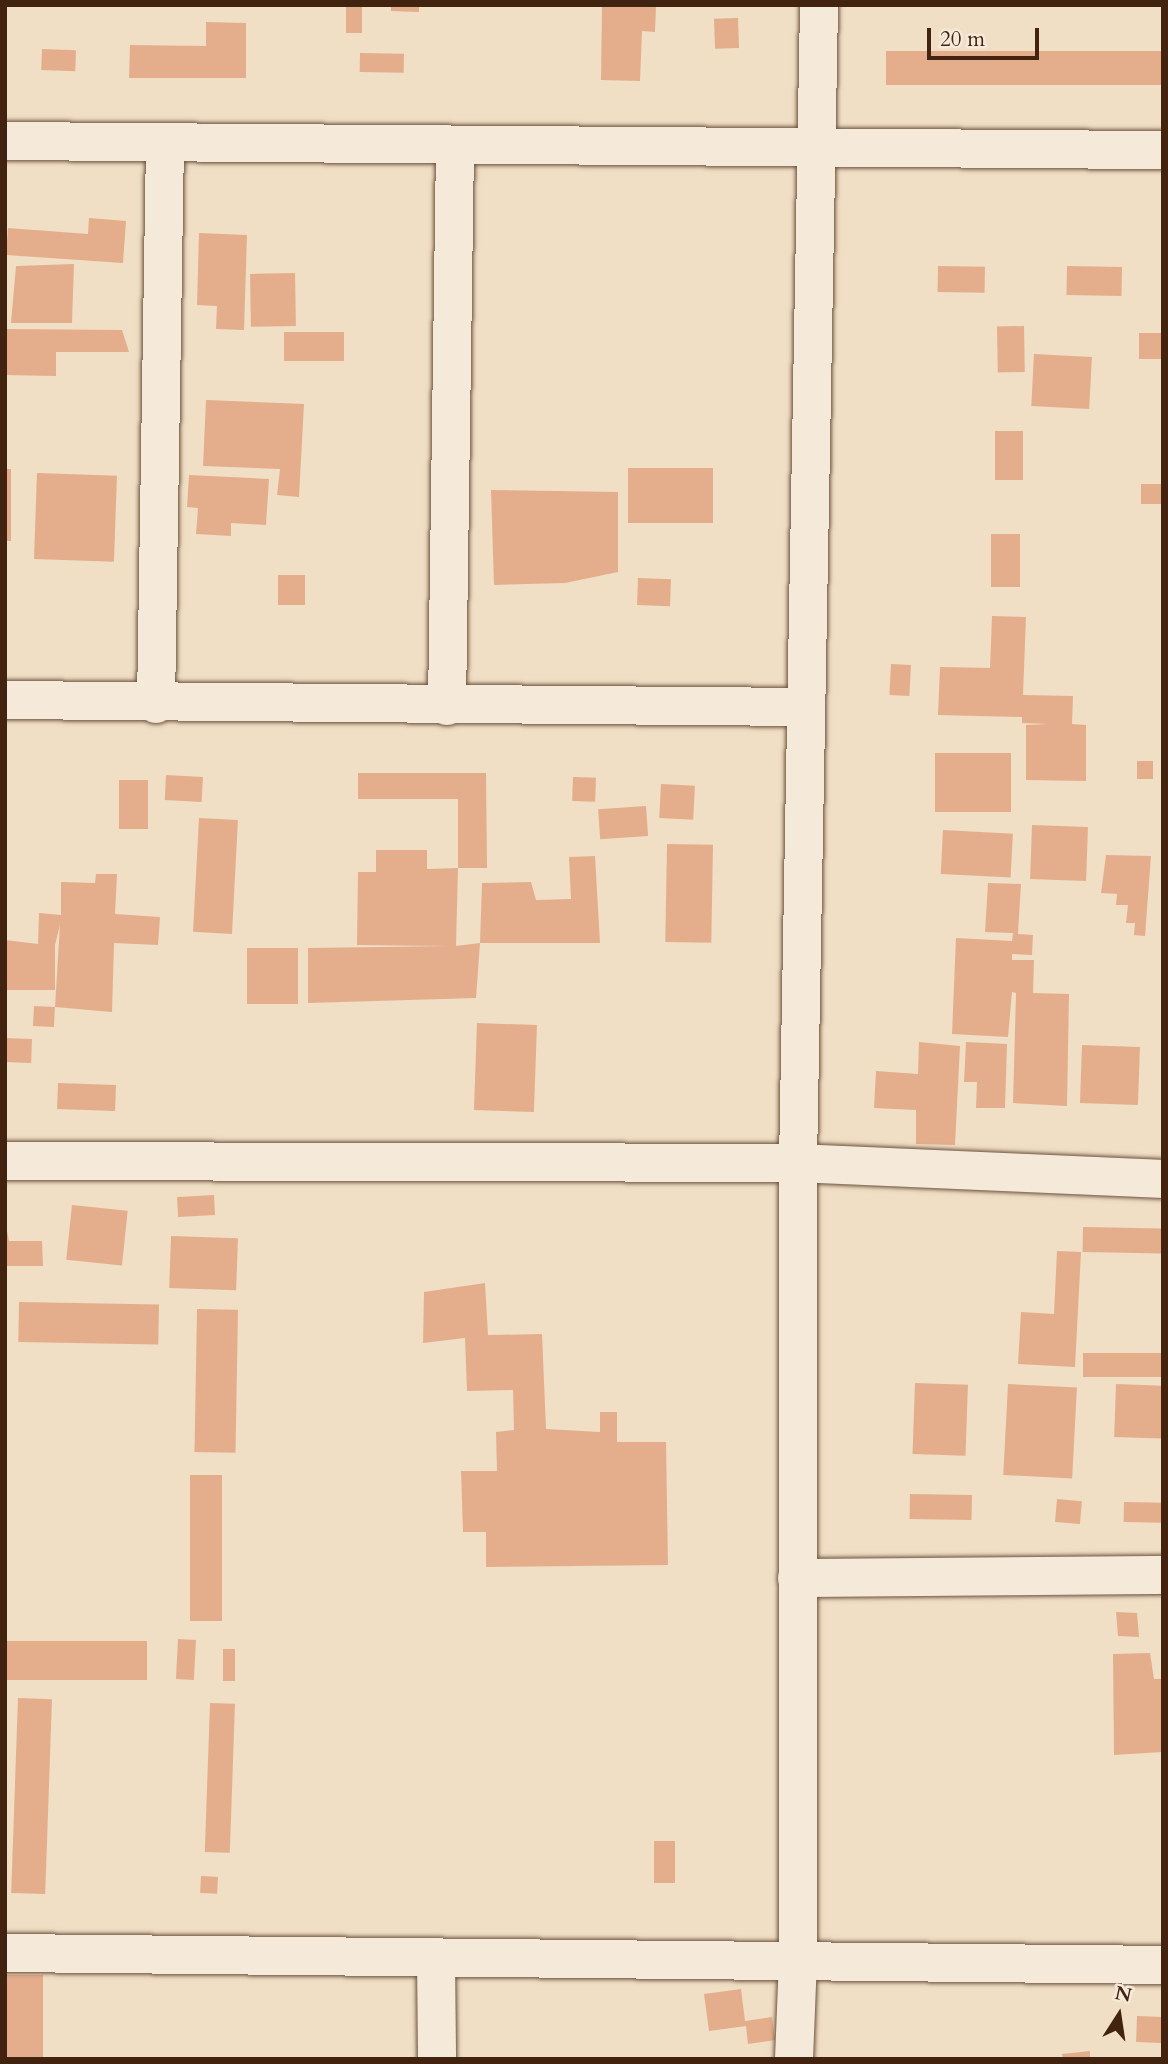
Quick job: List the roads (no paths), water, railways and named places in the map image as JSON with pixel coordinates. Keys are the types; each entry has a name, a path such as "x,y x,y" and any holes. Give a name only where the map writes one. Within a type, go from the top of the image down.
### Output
{"street":[{"path":"794,2059 798,1961 798,1163 803,707 819,5"},
{"path":"5,141 1163,150"},
{"path":"156,704 165,142"},
{"path":"447,706 455,146"},
{"path":"5,700 156,704 803,707"},
{"path":"5,1161 798,1163 1163,1179"},
{"path":"797,1578 1163,1575"},
{"path":"5,1953 1163,1965"},
{"path":"436,1958 437,2059"}]}
